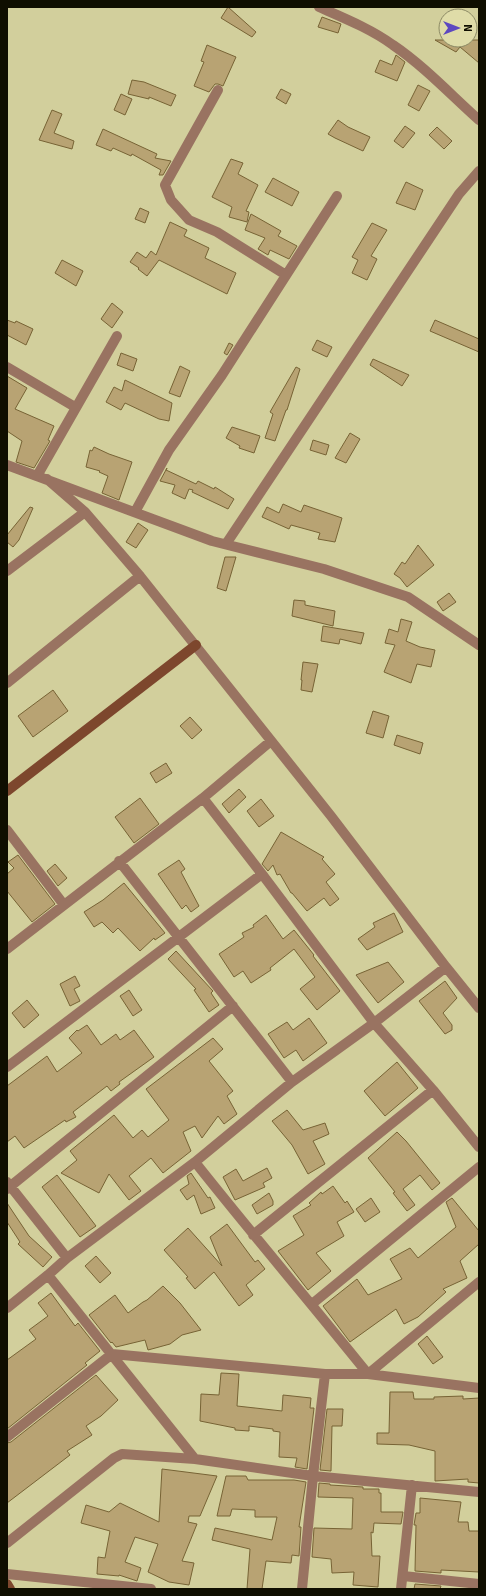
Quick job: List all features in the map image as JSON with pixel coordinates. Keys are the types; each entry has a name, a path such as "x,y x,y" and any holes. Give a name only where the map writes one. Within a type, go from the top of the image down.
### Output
{"street":[{"path":"319,7 368,30 394,45 479,120"},
{"path":"218,90 165,185 171,200 189,220 217,232 286,275"},
{"path":"226,544 459,194 479,171"},
{"path":"135,512 170,450 222,375 337,196"},
{"path":"37,476 75,407 117,336"},
{"path":"7,367 75,407"},
{"path":"7,465 212,541 324,569 408,597 479,645"},
{"path":"47,479 85,512 140,576 196,645 479,1008"},
{"path":"7,572 85,512"},
{"path":"7,683 140,576"},
{"path":"7,791 196,645"},
{"path":"7,949 203,798 271,741"},
{"path":"203,798 374,1023 434,1090 479,1147"},
{"path":"7,830 64,905"},
{"path":"120,861 292,1082"},
{"path":"7,1067 262,874"},
{"path":"7,1308 67,1258 195,1162 292,1082 374,1023 446,967"},
{"path":"67,1258 8,1186 233,1006"},
{"path":"253,1235 434,1090"},
{"path":"195,1162 253,1235 312,1304 368,1374"},
{"path":"312,1304 479,1167"},
{"path":"48,1275 195,1459"},
{"path":"368,1374 479,1282"},
{"path":"7,1437 112,1354 325,1374 368,1374 479,1388"},
{"path":"302,1589 325,1374"},
{"path":"7,1543 114,1458 122,1454 195,1459 313,1476 479,1492"},
{"path":"401,1589 412,1485"},
{"path":"7,1574 152,1589"},
{"path":"403,1576 479,1584"},
{"path":"7,1584 10,1589"}],"building":[{"path":"228,7 256,32 252,37 221,18"},
{"path":"322,17 341,24 338,33 318,27"},
{"path":"479,40 479,63 461,48 478,48"},
{"path":"207,45 236,57 223,86 215,84 209,92 194,86 204,62 201,61"},
{"path":"449,48 459,48 456,52"},
{"path":"396,55 405,62 397,81 375,72 380,60 392,65"},
{"path":"132,80 144,82 176,95 171,106 149,97 149,99 128,94"},
{"path":"418,85 430,91 419,111 408,105"},
{"path":"281,89 291,94 286,104 276,98"},
{"path":"121,94 132,99 125,115 114,110"},
{"path":"52,110 62,114 54,133 74,141 72,149 39,140"},
{"path":"338,120 348,127 370,137 363,151 328,134"},
{"path":"405,126 415,133 403,148 394,141"},
{"path":"437,127 452,141 444,149 429,135"},
{"path":"103,129 157,154 155,158 171,161 163,175 159,175 161,170 132,154 131,156 113,148 111,151 96,145"},
{"path":"231,159 243,163 238,174 258,185 246,211 249,212 247,222 229,217 232,207 212,197"},
{"path":"273,178 299,192 292,206 265,192"},
{"path":"406,182 423,190 415,210 396,203"},
{"path":"140,208 149,212 145,223 135,219"},
{"path":"251,214 281,231 278,236 297,246 289,259 270,250 268,255 258,249 265,238 245,230"},
{"path":"170,222 187,230 184,236 209,248 205,258 236,273 227,294 159,260 147,276 130,262 137,252 146,258 151,251 156,255"},
{"path":"372,223 387,230 371,256 377,259 367,280 352,273 358,260 352,257"},
{"path":"62,260 83,271 76,286 55,273"},
{"path":"112,303 123,312 112,328 101,319"},
{"path":"7,320 15,323 16,321 33,329 26,345 7,335"},
{"path":"435,320 479,339 479,352 430,331"},
{"path":"317,340 332,347 327,357 312,350"},
{"path":"229,343 233,345 227,355 224,353"},
{"path":"121,353 137,359 133,371 117,365"},
{"path":"373,359 409,375 402,386 370,365"},
{"path":"180,366 190,371 180,397 169,393"},
{"path":"296,367 300,369 275,441 265,438 273,414 270,412"},
{"path":"7,376 27,388 15,409 54,426 48,440 50,441 34,468 16,462 22,441 7,431"},
{"path":"125,380 172,403 169,421 159,419 125,403 121,410 106,402 114,387 122,391"},
{"path":"232,427 260,436 254,453 239,448 240,446 226,438"},
{"path":"350,433 360,439 346,463 335,458"},
{"path":"313,440 329,445 326,455 310,450"},
{"path":"94,447 132,462 119,500 102,493 108,476 99,472 100,471 86,467 90,450 92,451"},
{"path":"167,468 166,470 196,484 198,481 214,489 215,487 234,499 228,509 192,492 193,490 189,489 185,499 172,493 175,485 160,481"},
{"path":"283,504 301,512 304,505 342,518 335,542 318,539 320,533 291,525 289,529 262,517 267,507 279,513"},
{"path":"30,507 33,508 19,540 13,547 7,542 7,535"},
{"path":"138,523 148,530 136,548 126,542"},
{"path":"418,545 434,565 407,587 400,578 394,574 402,562 405,564"},
{"path":"225,557 236,557 226,591 217,588"},
{"path":"449,593 456,602 443,611 437,602"},
{"path":"294,600 305,601 305,605 335,611 333,626 292,616"},
{"path":"401,619 412,622 406,641 420,647 435,650 431,667 417,664 411,683 384,672 395,645 385,643 389,629 398,632"},
{"path":"323,626 364,633 361,644 340,639 339,644 321,641"},
{"path":"303,662 318,664 312,692 301,690"},
{"path":"53,690 68,711 33,737 18,716"},
{"path":"373,711 389,716 383,738 366,733"},
{"path":"190,717 202,730 192,739 180,726"},
{"path":"397,735 423,743 420,754 394,745"},
{"path":"166,763 172,773 156,783 150,773"},
{"path":"239,789 246,797 229,813 222,804"},
{"path":"140,798 159,824 134,843 115,817"},
{"path":"261,799 274,816 259,827 247,811"},
{"path":"281,832 324,857 322,859 335,874 326,882 339,899 330,906 324,898 307,911 291,893 280,874 277,875 273,865 268,871 262,864"},
{"path":"18,855 55,904 32,922 7,891 7,874 14,868 8,862"},
{"path":"179,860 185,869 181,872 199,906 191,912 186,905 182,909 158,874"},
{"path":"55,864 67,878 58,886 47,871"},
{"path":"124,883 165,933 155,940 154,938 140,951 118,928 113,933 102,922 94,927 84,912 103,900"},
{"path":"394,913 403,932 367,950 358,939 375,927 373,923"},
{"path":"266,915 283,939 294,930 340,991 317,1010 300,989 315,977 294,949 270,968 271,970 251,983 243,971 234,977 219,954 244,937 242,933 254,927 253,925"},
{"path":"176,951 213,991 211,993 219,1005 209,1012 194,990 196,989 168,959"},
{"path":"388,962 404,982 378,1003 356,975"},
{"path":"75,976 80,986 74,989 80,1001 70,1006 60,984"},
{"path":"445,981 457,998 443,1013 452,1025 452,1030 445,1034 419,1001"},
{"path":"129,990 142,1010 133,1016 120,996"},
{"path":"27,1000 39,1015 24,1028 12,1013"},
{"path":"309,1018 327,1043 303,1061 296,1050 284,1058 268,1034 287,1022 293,1030"},
{"path":"87,1025 101,1045 116,1034 120,1040 134,1030 154,1057 119,1082 120,1084 111,1091 107,1086 73,1112 76,1117 66,1122 65,1120 24,1148 15,1136 7,1142 7,1086 47,1056 57,1072 82,1053 69,1038 77,1030 78,1031"},
{"path":"213,1038 223,1049 209,1061 233,1091 227,1096 237,1114 224,1124 218,1116 202,1138 195,1126 183,1132 191,1151 163,1173 151,1158 129,1176 141,1191 129,1200 109,1174 99,1193 61,1173 77,1160 70,1151 114,1115 133,1138 142,1130 148,1137 169,1120 146,1089"},
{"path":"397,1062 418,1088 385,1116 364,1091"},
{"path":"287,1110 303,1130 325,1123 329,1134 313,1141 325,1164 308,1174 292,1145 272,1121"},
{"path":"397,1132 440,1183 432,1190 420,1175 403,1189 415,1205 407,1211 393,1193 395,1192 368,1158"},
{"path":"267,1168 272,1178 263,1183 265,1187 235,1200 223,1177 236,1169 243,1181"},
{"path":"191,1173 208,1198 210,1197 215,1208 201,1214 194,1195 187,1200 180,1190 189,1184 187,1176"},
{"path":"57,1175 96,1226 80,1237 42,1187"},
{"path":"333,1186 345,1203 347,1201 354,1212 337,1222 344,1236 316,1253 331,1271 308,1290 278,1251 304,1235 293,1216 311,1205 309,1203 321,1192 322,1194"},
{"path":"269,1193 273,1201 273,1205 257,1214 252,1205"},
{"path":"371,1198 380,1212 365,1222 356,1209"},
{"path":"452,1198 479,1231 479,1244 460,1261 467,1278 443,1289 446,1292 418,1317 404,1324 396,1309 350,1342 323,1306 357,1279 368,1295 402,1279 390,1259 410,1248 418,1258 456,1227 446,1202"},
{"path":"7,1203 29,1236 52,1257 43,1267 18,1244 20,1242 7,1222"},
{"path":"227,1224 255,1262 258,1260 265,1269 246,1285 253,1295 239,1306 214,1272 195,1289 186,1278 188,1277 164,1250 188,1228 222,1266 210,1237"},
{"path":"96,1256 111,1273 100,1283 85,1266"},
{"path":"163,1286 180,1303 201,1330 182,1335 170,1344 148,1350 145,1340 116,1347 112,1342 111,1343 89,1315 115,1295 128,1313 147,1300"},
{"path":"51,1293 75,1326 78,1323 100,1351 85,1363 87,1365 7,1429 7,1360 36,1339 29,1330 48,1316 38,1303"},
{"path":"427,1336 443,1357 433,1364 418,1344"},
{"path":"221,1373 239,1374 237,1406 282,1411 283,1395 311,1398 310,1408 314,1408 307,1469 295,1467 297,1458 279,1457 280,1432 273,1431 273,1429 249,1426 249,1431 235,1430 235,1428 200,1421 201,1394 219,1395"},
{"path":"96,1375 118,1400 101,1416 86,1426 92,1435 67,1451 70,1455 7,1503 7,1443 11,1442"},
{"path":"390,1392 413,1392 414,1399 434,1399 434,1397 463,1396 463,1399 479,1398 479,1483 468,1482 468,1479 435,1481 435,1451 409,1445 377,1444 377,1433 389,1433"},
{"path":"327,1409 343,1409 342,1426 332,1426 331,1471 320,1470"},
{"path":"162,1469 217,1476 200,1516 189,1516 188,1522 197,1524 182,1561 194,1563 189,1585 169,1582 148,1572 158,1544 135,1537 125,1562 141,1568 137,1581 119,1575 97,1574 98,1557 105,1558 110,1531 81,1523 86,1505 109,1512 120,1503 159,1522"},
{"path":"226,1476 246,1476 248,1480 294,1480 306,1482 299,1527 301,1527 299,1556 292,1555 291,1563 266,1561 262,1589 247,1589 250,1549 212,1540 215,1528 272,1540 277,1517 255,1517 255,1510 232,1509 230,1516 217,1516"},
{"path":"319,1483 363,1487 363,1489 379,1489 379,1493 381,1493 381,1512 403,1512 401,1524 374,1523 373,1533 371,1532 372,1556 380,1556 378,1587 353,1585 354,1572 332,1573 331,1559 312,1557 314,1528 352,1529 353,1498 318,1497"},
{"path":"420,1498 461,1502 458,1522 468,1522 469,1531 479,1531 479,1572 441,1570 441,1573 415,1571 416,1525 414,1525 416,1513 420,1513"},
{"path":"415,1584 441,1586 440,1589 414,1589"}]}
